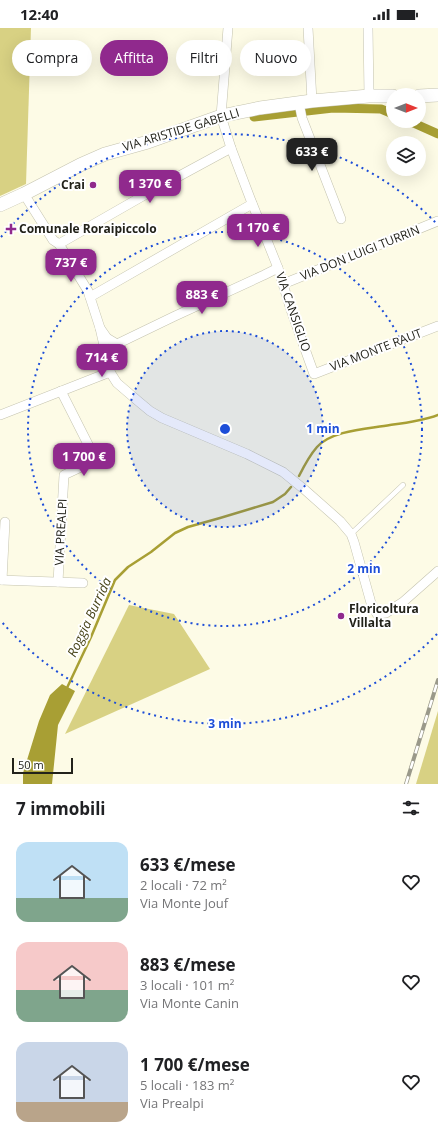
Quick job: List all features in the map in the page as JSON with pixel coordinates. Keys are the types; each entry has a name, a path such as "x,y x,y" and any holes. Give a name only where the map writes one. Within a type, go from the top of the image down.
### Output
{"main road":[{"name":"VIA ARISTIDE GABELLI","path":"2,205 80,165 105,154 148,142 221,116 260,108 303,108 369,96 386,96"},
{"path":"426,96 438,96"}],"street":[{"path":"221,116 228,28"},
{"path":"308,28 303,108 341,219"},
{"path":"368,28 369,96"},
{"name":"VIA CANSIGLIO","path":"221,116 231,148 278,268 314,374"},
{"path":"59,244 231,148"},
{"path":"24,194 53,240 59,244 88,291 100,328 110,372 122,387 150,411 162,418 247,454 283,472 340,521 351,534 371,603 377,614 386,613 403,602 438,571"},
{"path":"90,297 252,204"},
{"name":"VIA DON LUIGI TURRIN","path":"283,284 438,221"},
{"path":"110,372 111,354 117,344 264,276 278,268"},
{"name":"VIA MONTE RAUT","path":"314,374 438,326"},
{"path":"100,328 107,338 117,344"},
{"path":"0,415 110,372"},
{"name":"VIA PREALPI","path":"58,582 64,475 96,460 61,391"},
{"name":"VIA PREALPI","path":"5,522 1,580 83,583"}],"lane":[{"path":"351,534 403,485"}],"shaded area":[{"path":"0,28 31,28 31,40 12,40 12,76 29,76 26,184 0,196"},
{"path":"129,605 174,614 210,669 65,734"},
{"path":"62,684 75,691 58,725 52,784 23,784 23,773 39,721 50,695"},
{"path":"438,711 438,784 416,784"}],"waterway":[{"path":"254,117 333,108 381,109 386,111"},
{"path":"425,128 438,134"},
{"name":"Roggia Burrida","path":"299,476 317,447 332,437 351,431 414,422 438,415"},
{"name":"Roggia Burrida","path":"66,690 91,637 115,580 128,567 151,552 175,533 188,527 273,502 285,494 291,487"}],"railway":[{"path":"406,784 438,680"}],"place":[{"name":"Crai","path":"93,185"},
{"name":"Comunale Roraipiccolo","path":"11,229"},
{"name":"Floricoltura Villalta","path":"341,616"}]}
